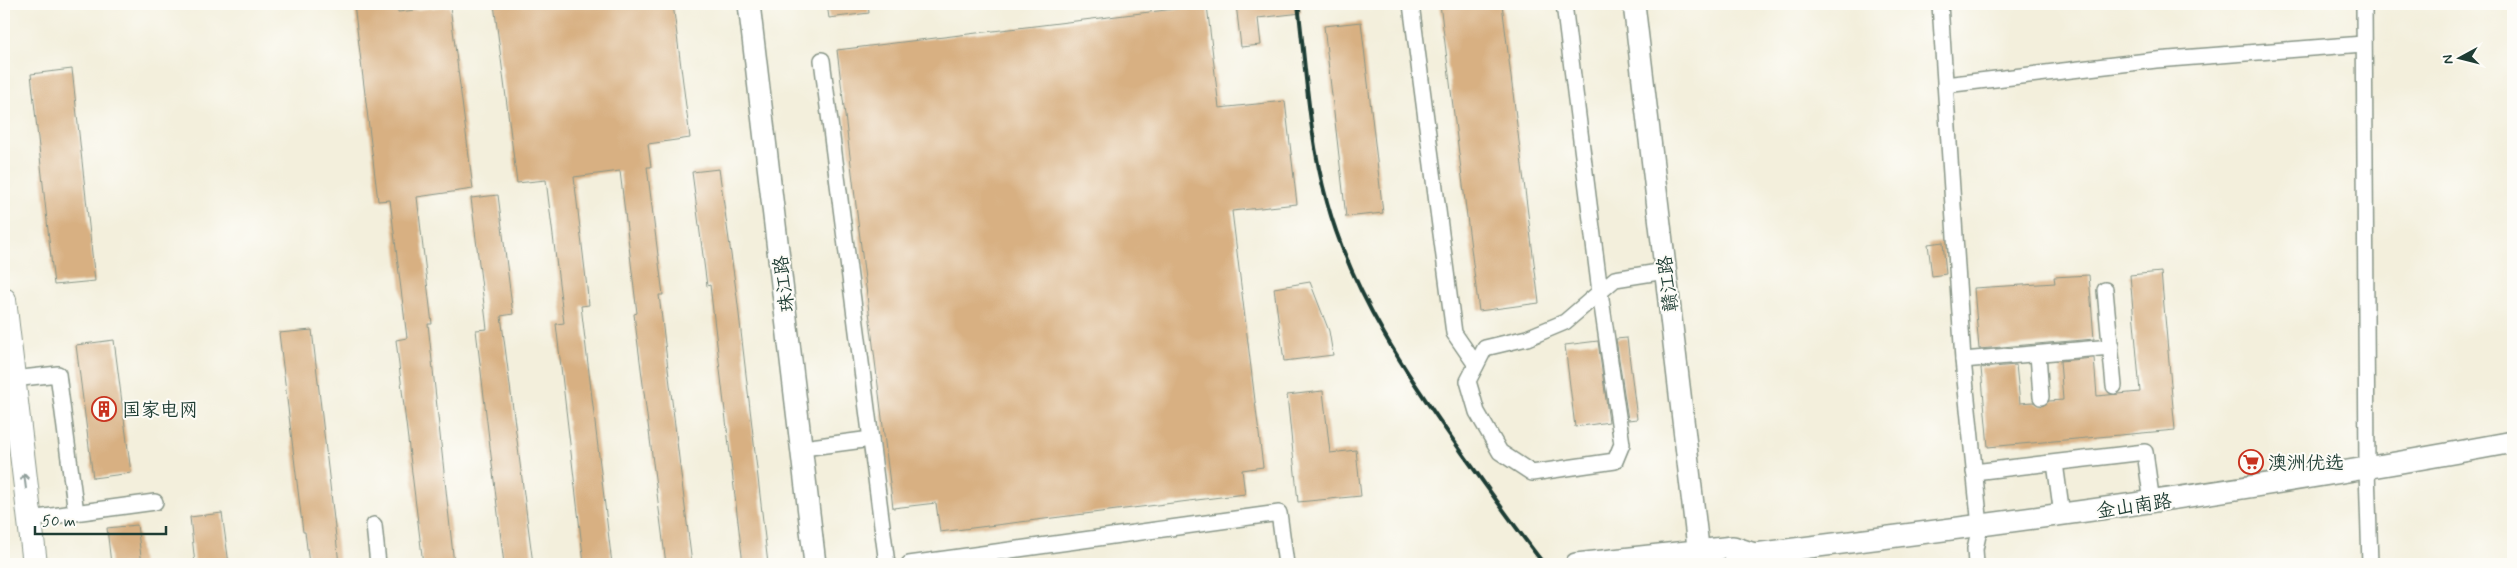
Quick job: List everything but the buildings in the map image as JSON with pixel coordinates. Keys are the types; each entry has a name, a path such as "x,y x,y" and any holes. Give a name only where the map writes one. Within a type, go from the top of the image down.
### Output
{"main road":[{"path":"4,300 35,564"}],"street":[{"name":"珠江路","path":"749,4 803,448 815,564"},
{"path":"1411,4 1454,333 1476,365"},
{"path":"1564,4 1600,292 1622,444 1615,461 1532,473 1500,452 1477,412 1468,381 1485,348 1527,338 1565,322 1600,292 1615,279 1665,271"},
{"name":"赣江路","path":"1634,4 1700,557"},
{"path":"1940,4 1963,360 1980,526 1975,549 1976,564"},
{"path":"2364,4 2367,470 2370,564"},
{"path":"1946,85 2156,60 2363,44"},
{"path":"822,60 887,564"},
{"path":"2105,290 2114,386"},
{"path":"1963,360 2111,347"},
{"path":"2038,354 2041,396"},
{"path":"13,380 58,374 76,512"},
{"path":"803,448 871,439"},
{"name":"金山南路","path":"1734,564 1754,559 2152,503 2367,470 2513,442"},
{"path":"1974,472 2145,452 2152,503"},
{"path":"2056,463 2062,516"},
{"path":"30,519 155,502"},
{"path":"909,564 1279,513 1286,564"},
{"path":"374,525 378,564"},
{"name":"金山南路","path":"1576,564 1700,557 1733,547 1754,559"}],"railway":[{"path":"1298,4 1316,153 1327,202 1351,270 1384,334 1422,396 1544,564"}],"place":[{"name":"国家电网","path":"104,409"},
{"name":"澳洲优选","path":"2251,462"}]}
